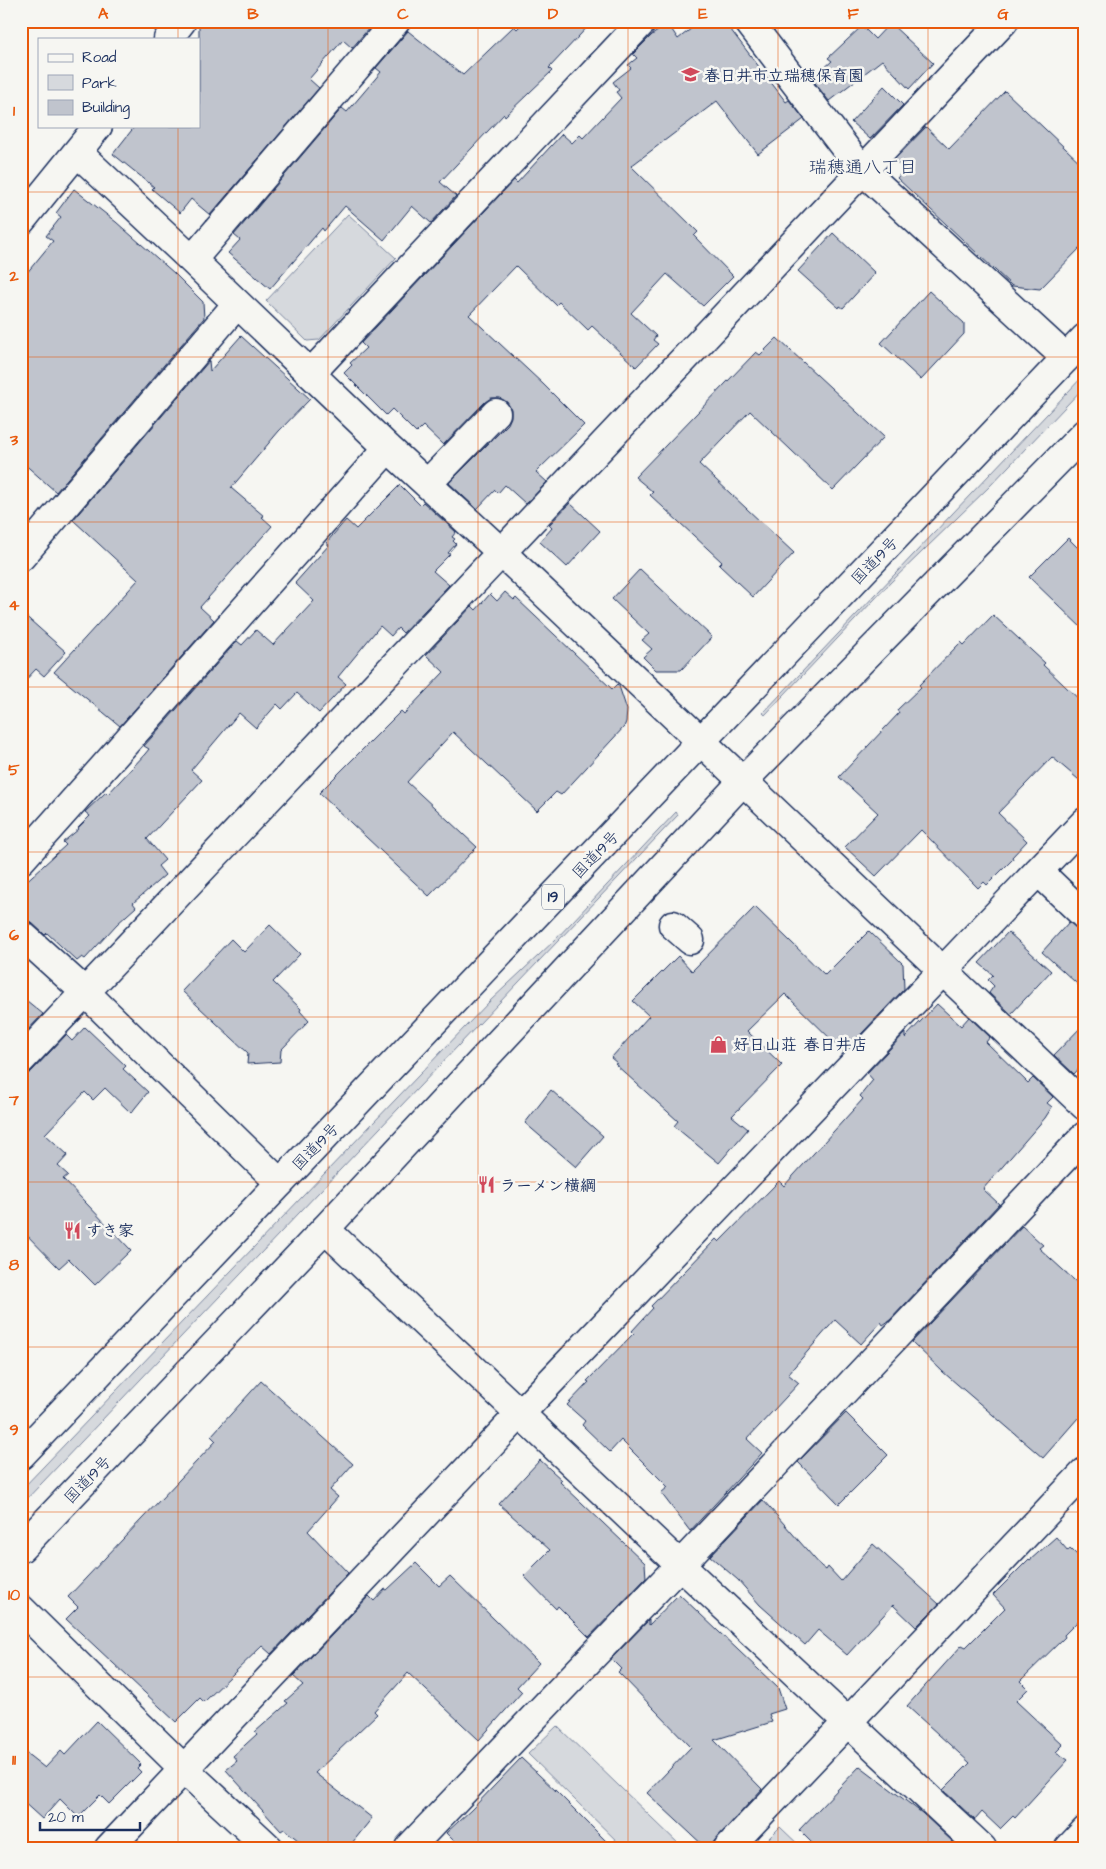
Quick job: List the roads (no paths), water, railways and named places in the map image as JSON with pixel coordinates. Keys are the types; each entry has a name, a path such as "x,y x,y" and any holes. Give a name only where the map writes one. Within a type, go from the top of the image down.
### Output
{"main road":[{"path":"169,38 182,21"},
{"path":"192,260 396,21"},
{"path":"311,373 642,21"},
{"path":"748,21 862,170 1066,358"},
{"path":"21,1060 1004,21"},
{"path":"21,221 96,128"},
{"path":"77,152 388,448 744,781 1085,1106"},
{"path":"25,544 237,304"},
{"name":"国道19号","path":"21,1455 1085,338"},
{"path":"427,484 496,413"},
{"name":"国道19号","path":"21,1548 325,1229 744,781 1085,433"},
{"path":"21,860 388,448"},
{"path":"109,1848 1085,822"},
{"path":"1038,871 1085,916"},
{"path":"21,934 85,992 280,1184"},
{"path":"409,1848 680,1565 1085,1136"},
{"path":"325,1229 982,1848"},
{"path":"728,1848 1085,1472"},
{"path":"21,1609 184,1769 269,1848"},
{"path":"1069,1848 1085,1831"}],"place":[{"name":"春日井市立瑞穂保育園","path":"690,75"},
{"name":"好日山荘 春日井店","path":"719,1044"},
{"name":"ラーメン横綱","path":"486,1185"},
{"name":"すき家","path":"72,1230"}],"district":[{"name":"瑞穂通八丁目","path":"863,167"}]}
